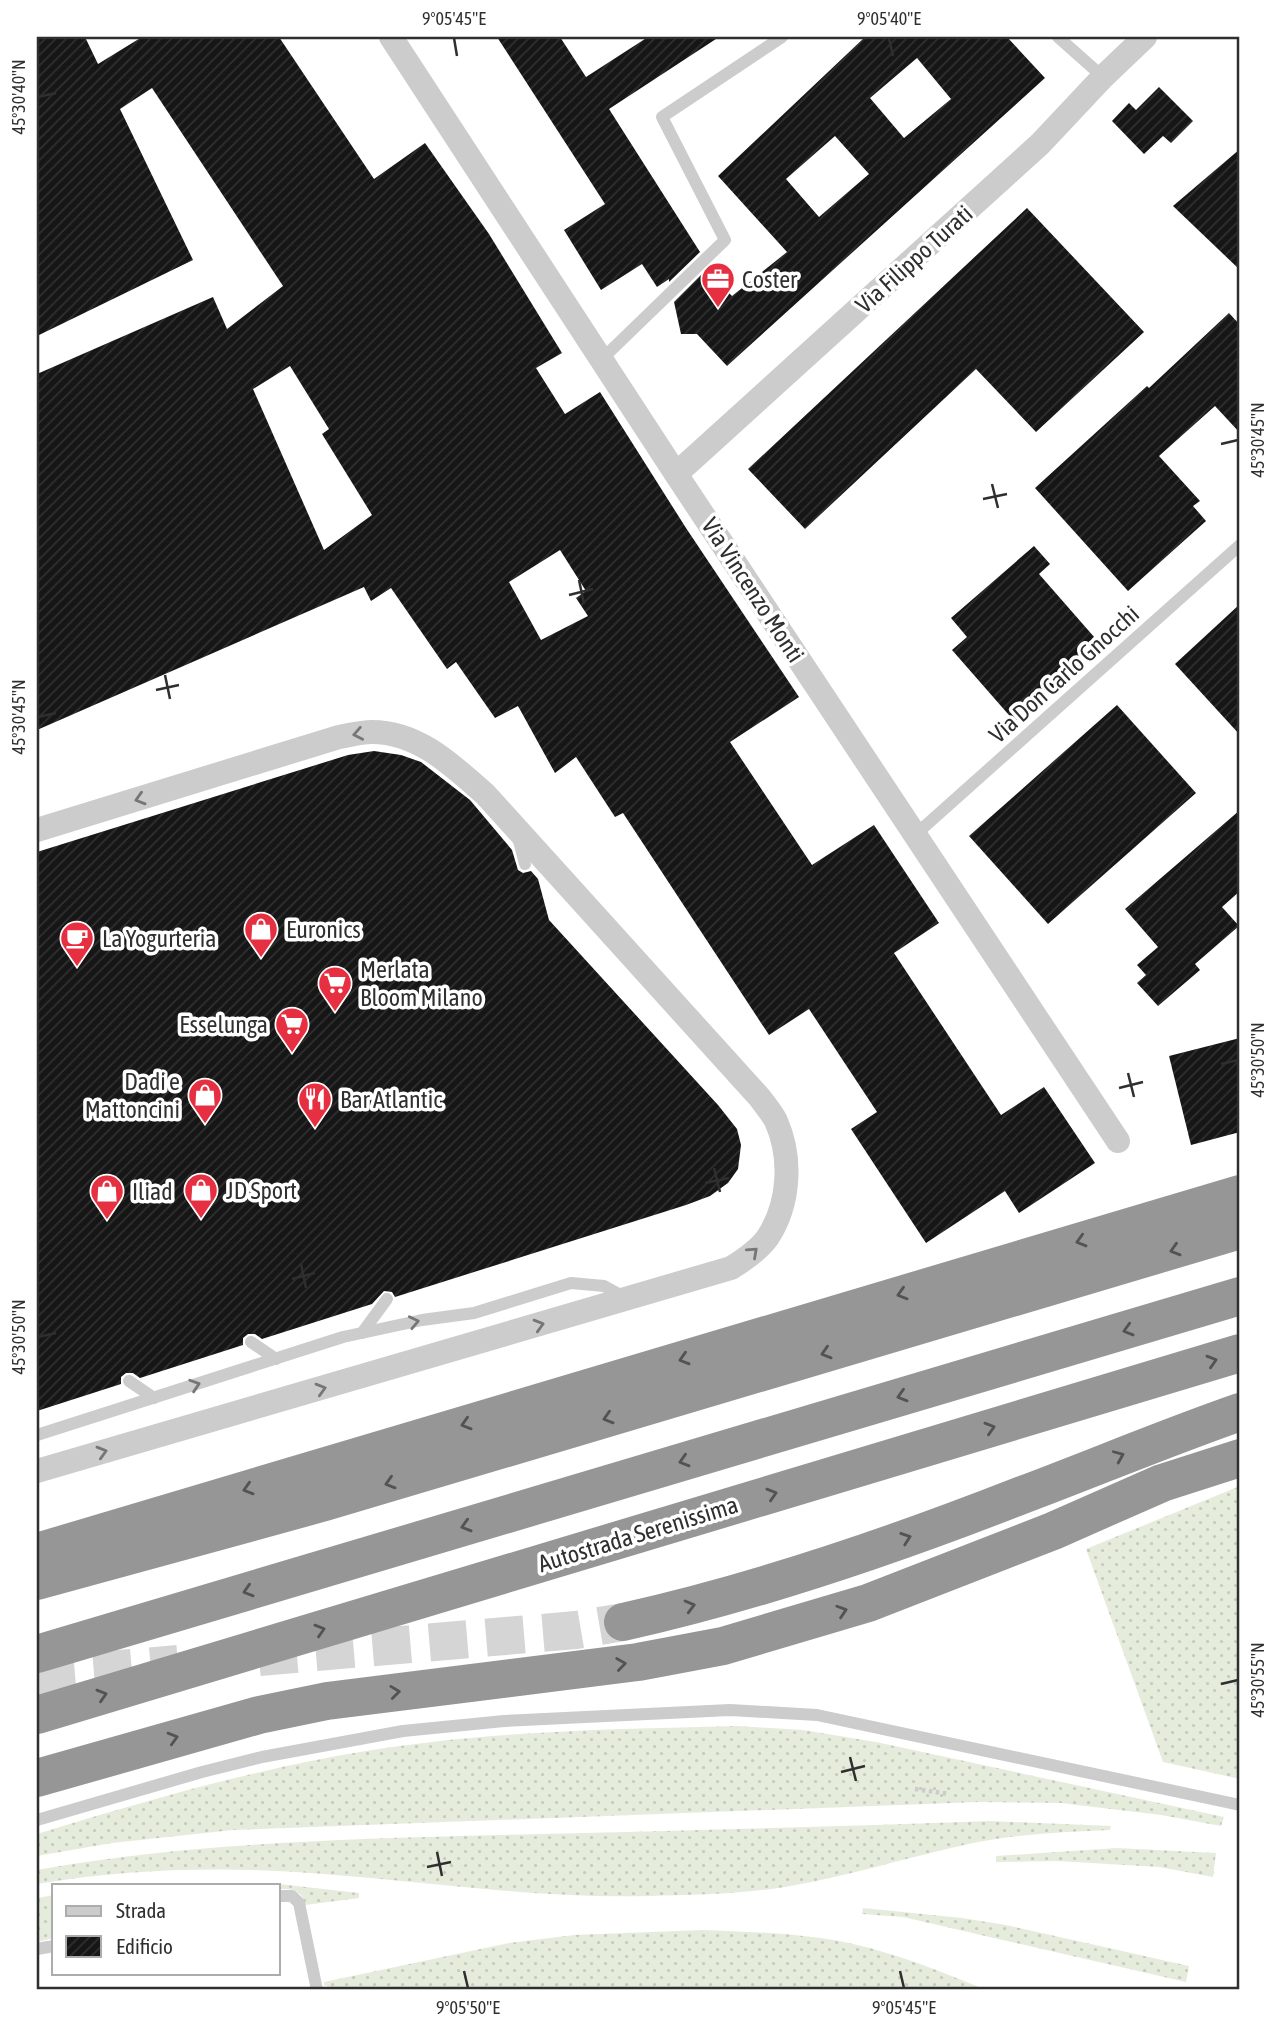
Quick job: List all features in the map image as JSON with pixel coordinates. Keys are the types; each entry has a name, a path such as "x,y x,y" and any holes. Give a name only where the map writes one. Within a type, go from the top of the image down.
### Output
{"highway":[{"path":"37,1552 1240,1194"},
{"path":"37,1581 325,1503 1240,1230"},
{"path":"37,1654 1240,1296"},
{"name":"Autostrada Serenissima","path":"37,1715 1240,1353"},
{"path":"623,1622 751,1590 853,1556 967,1516 1138,1448 1240,1412"},
{"path":"939,1575 1041,1522 1240,1438"},
{"path":"37,1778 259,1715 327,1701 638,1662 723,1646 868,1603 1053,1531 1163,1483 1240,1458"},
{"path":"37,1597 325,1503"}],"street":[{"name":"Via Vincenzo Monti","path":"391,37 676,474 1118,1141"},
{"name":"Via Filippo Turati","path":"676,474 1040,144 1102,76 1145,37"},
{"path":"37,830 339,737 370,732 394,734 424,745 485,794 760,1098 775,1119 783,1142 786,1165 786,1191 768,1238 747,1258 731,1268 37,1471"}],"lane":[{"path":"602,359 725,240 662,117 782,37"},
{"path":"1058,37 1102,76"},
{"name":"Via Don Carlo Gnocchi","path":"915,835 1240,545"},
{"path":"516,828 525,864"},
{"path":"37,1435 362,1333 422,1320 474,1313 571,1283 604,1286 629,1299"},
{"path":"362,1333 387,1299"},
{"path":"251,1342 276,1359"},
{"path":"129,1381 154,1398"},
{"path":"37,1820 238,1763 391,1733 504,1721 730,1710 817,1715 1240,1805"},
{"path":"280,1896 292,1896 299,1903 317,1990"}],"path":[{"path":"915,1789 949,1794"}],"green space":[{"path":"1240,1486 1240,1779 1163,1762 1086,1549"},
{"path":"737,1726 803,1730 876,1742 1224,1817 1221,1826 1161,1815 1061,1803 979,1802 233,1830 112,1843 37,1856 37,1834 200,1787 324,1758 412,1744 504,1735"},
{"path":"990,1821 1111,1826 1110,1830 1037,1834 982,1841 808,1883 717,1894 567,1895 324,1874 216,1869 108,1875 37,1884 37,1870 152,1854 267,1844 383,1838"},
{"path":"1117,1848 1216,1853 1213,1877 1159,1867 1057,1861 996,1862 996,1856"},
{"path":"280,1884 359,1893 359,1898 305,1905 299,1893 280,1889"},
{"path":"52,1895 52,1938 37,1942 37,1898"},
{"path":"863,1908 1006,1925 1189,1966 1186,1982 903,1917 862,1914"},
{"path":"702,1930 796,1935 853,1944 904,1958 986,1990 338,1990 324,1985 324,1982 509,1943 574,1935"}],"building":[{"path":"37,37 85,37 98,64 142,37 279,37 374,179 425,143 489,234 562,353 536,368 565,414 600,392 686,528 799,697 730,742 812,865 874,825 939,923 894,953 1001,1115 1044,1087 1095,1163 1019,1213 1005,1191 926,1243 851,1129 877,1112 809,1009 769,1035 623,813 615,817 576,757 555,773 518,706 495,718 456,662 447,669 391,588 371,601 364,587 37,730 37,374 213,297 227,329 283,286 152,88 120,109 193,260 37,336","holes":["290,366 329,429 322,434 372,515 324,550 253,389","560,550 586,591 576,598 588,616 541,640 509,582"]},
{"path":"497,37 560,37 586,77 648,37 719,37 609,109 700,252 669,282 669,279 657,287 642,264 601,290 564,230 605,204"},
{"path":"865,37 1007,37 1045,78 727,366 697,334 681,334 674,302 706,270 732,296 787,252 718,176","holes":["917,58 951,99 904,138 870,98","835,136 869,174 819,217 786,179"]},
{"path":"1159,87 1193,121 1171,143 1163,136 1144,154 1112,121 1129,103 1136,110"},
{"path":"1240,149 1240,270 1173,206"},
{"path":"1027,208 1144,332 1036,432 976,369 805,529 748,469"},
{"path":"1229,313 1240,325 1240,433 1215,406 1159,456 1200,501 1193,506 1206,521 1128,591 1035,488 1147,386 1149,388"},
{"path":"1034,546 1050,564 1039,574 1102,646 1015,722 952,650 967,637 951,618"},
{"path":"1240,604 1240,735 1175,664"},
{"path":"1117,705 1196,793 1048,924 969,836"},
{"name":"Merlata Bloom Milano","path":"374,751 401,755 421,762 470,800 512,850 518,870 523,873 531,871 538,879 549,920 737,1129 741,1145 738,1169 728,1183 710,1196 686,1205 395,1297 392,1292 384,1291 372,1304 262,1339 255,1334 248,1334 243,1338 243,1345 140,1378 133,1373 126,1373 121,1377 121,1384 37,1411 37,852 348,755"},
{"path":"1240,810 1240,891 1222,907 1239,926 1195,964 1200,970 1158,1006 1137,983 1146,975 1137,965 1158,947 1125,909"},
{"path":"1240,1038 1240,1132 1191,1145 1169,1056"}],"tunnel":[{"path":"259,1657 576,1630 623,1622"},
{"path":"37,1676 178,1664"}],"place":[{"name":"Coster","path":"718,309"},
{"name":"Euronics","path":"261,959"},
{"name":"La Yogurteria","path":"77,968"},
{"name":"Merlata Bloom Milano","path":"335,1013"},
{"name":"Esselunga","path":"292,1054"},
{"name":"Dadi e Mattoncini","path":"205,1125"},
{"name":"Bar Atlantic","path":"315,1129"},
{"name":"JD Sport","path":"201,1220"},
{"name":"Iliad","path":"107,1221"}]}
